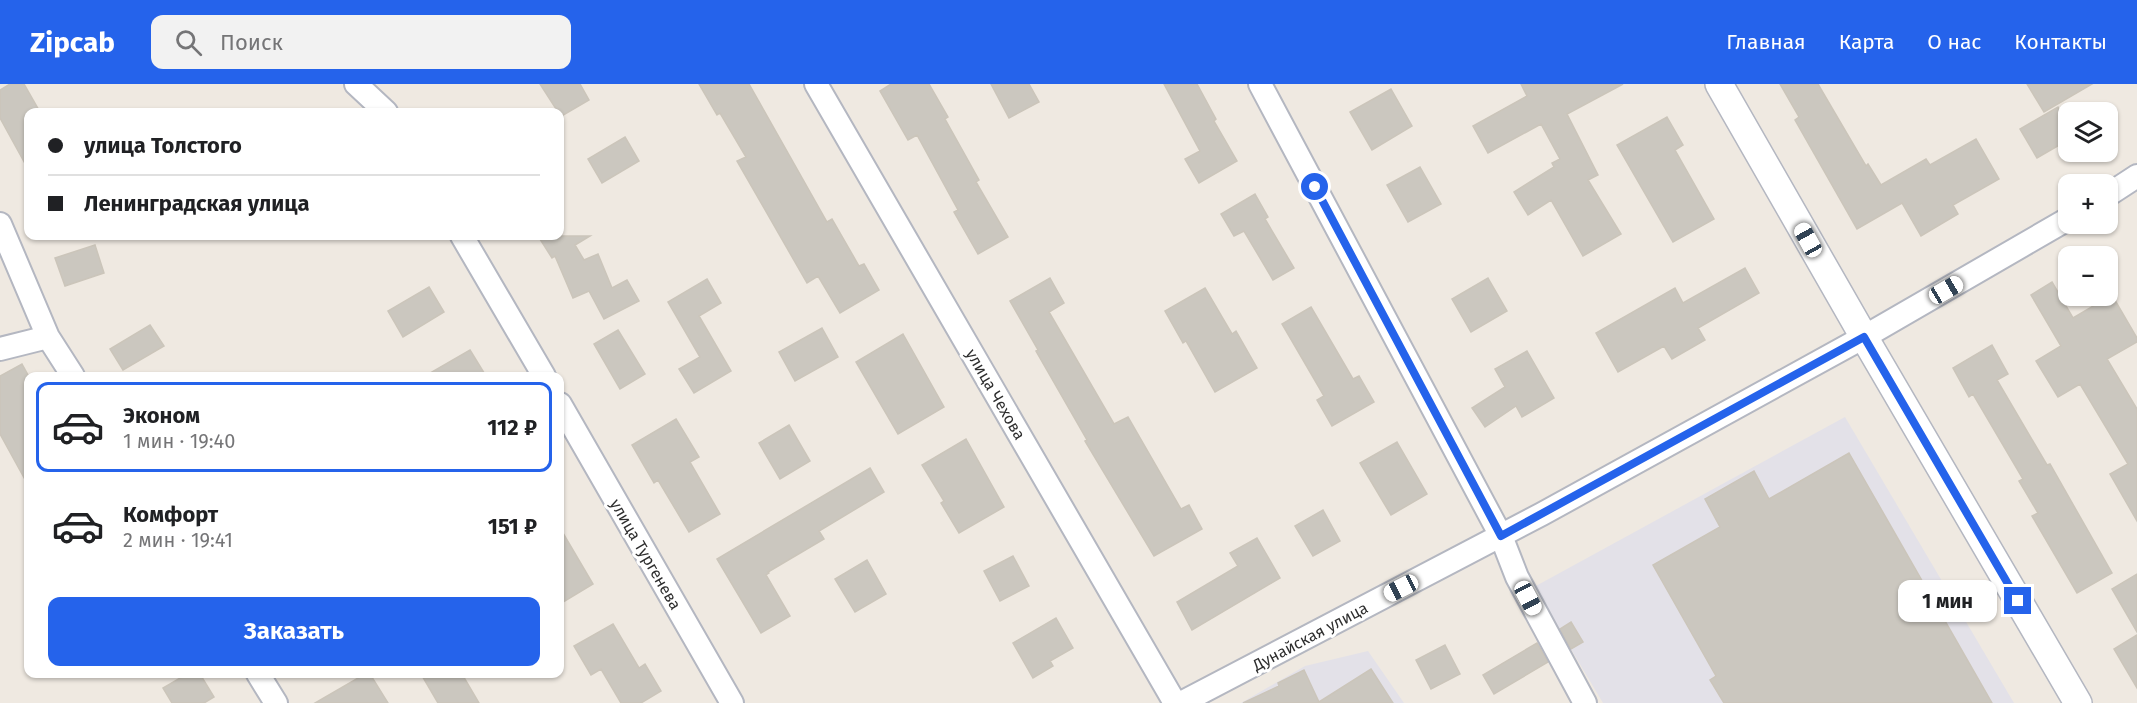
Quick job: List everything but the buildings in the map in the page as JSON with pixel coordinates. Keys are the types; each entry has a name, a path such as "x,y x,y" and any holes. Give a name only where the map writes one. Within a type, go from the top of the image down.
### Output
{"street":[{"path":"356,84 382,108"},
{"name":"улица Чехова","path":"816,84 1175,703"},
{"path":"1260,84 1501,536 1517,577 1585,703"},
{"path":"1719,84 2078,703"},
{"path":"2118,188 2137,176"},
{"path":"0,224 48,337 70,372"},
{"name":"Дунайская улица","path":"1181,703 1501,536 1864,337 2058,225"},
{"path":"464,240 541,372"},
{"path":"0,349 48,337"},
{"name":"улица Тургенева","path":"564,411 732,703"},
{"path":"260,678 276,703"}],"shaded area":[{"path":"1845,417 2014,703 1603,703 1534,587"},
{"path":"1368,651 1404,703 1241,703 1305,666"}],"route":[{"path":"1315,187 1501,536 1864,337 2018,601"}]}
